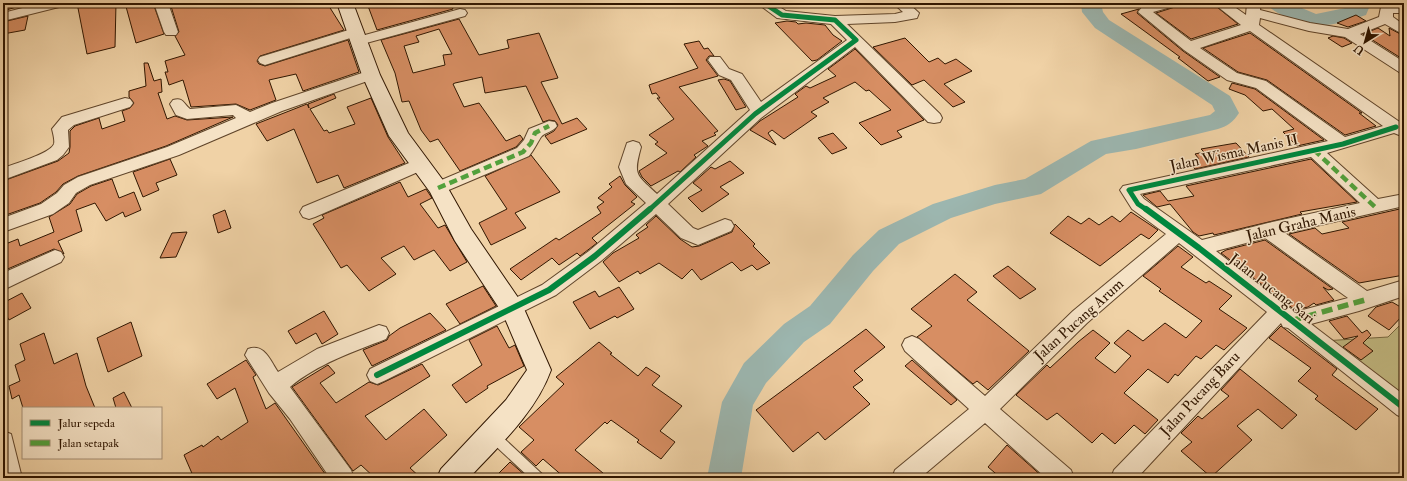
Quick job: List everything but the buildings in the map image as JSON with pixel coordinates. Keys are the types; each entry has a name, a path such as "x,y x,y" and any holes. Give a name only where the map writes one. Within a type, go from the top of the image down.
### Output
{"main road":[{"path":"345,3 371,74 399,136 438,188 463,235 513,309 538,370 538,374 532,385 492,434 451,478"}],"street":[{"path":"3,17 58,3"},
{"path":"161,3 171,32"},
{"path":"764,3 782,16 834,20 895,18 912,15 912,13 900,3"},
{"path":"1170,3 1148,9 1145,12 1188,47 1232,77 1265,86 1343,144"},
{"path":"1220,3 1253,14 1309,27 1349,33 1404,69"},
{"path":"1386,19 1386,10 1404,9"},
{"path":"265,60 460,13"},
{"path":"1188,47 1253,14"},
{"path":"1253,14 1400,130"},
{"path":"1349,33 1386,19"},
{"path":"1386,19 1404,31"},
{"path":"834,20 934,118"},
{"path":"377,375 549,290 595,256 656,204 715,148 760,111 856,40"},
{"path":"715,60 724,72 737,77 747,95 760,111"},
{"path":"3,225 51,207 70,189 84,181 173,152 303,97 371,74"},
{"path":"3,174 48,156 60,149 62,142 60,129 68,121 125,103"},
{"path":"178,104 182,111 187,114 229,109 241,113 249,120"},
{"path":"438,188 523,152 531,143 534,133 549,126"},
{"name":"Jalan Wisma Manis II","path":"1131,188 1343,144 1400,130"},
{"path":"633,147 627,167 628,173 656,204 687,234 693,237 703,236 724,226"},
{"path":"1314,150 1375,207"},
{"path":"309,212 421,164"},
{"name":"Jalan Pucang Sari","path":"1131,188 1129,193 1138,204 1199,248 1285,316 1401,400"},
{"name":"Jalan Graha Manis","path":"1199,248 1268,230 1404,200"},
{"path":"1268,230 1366,300"},
{"name":"Jalan Pucang Arum","path":"903,478 984,410 1080,317 1178,234"},
{"path":"3,282 55,257"},
{"path":"1285,316 1359,303 1404,288"},
{"name":"Jalan Pucang Baru","path":"1122,478 1285,316"},
{"path":"276,386 287,377 325,354 379,333"},
{"path":"912,345 1063,478"},
{"path":"255,355 343,478"},
{"path":"3,443 11,478"}],"lane":[{"path":"492,434 538,478"}],"shaded area":[{"path":"1404,321 1404,405 1322,341 1388,337"}],"waterway":[{"path":"724,478 738,402 755,373 794,333 820,315 863,263 889,237 942,211 995,195 1032,187 1100,147 1136,141 1218,121 1227,113 1222,101 1102,24 1093,12 1091,3"},
{"path":"1276,3 1295,13 1316,20 1343,16 1359,11 1361,3"}],"marked path":[{"path":"438,188 523,152 531,143 535,133 549,126"},
{"path":"1314,150 1375,207"},
{"path":"1290,321 1359,303 1365,300"}],"cycle path":[{"path":"377,375 549,290 595,256 660,201 755,114 856,40 835,20 782,15 764,3"},
{"path":"1396,127 1343,144 1129,190 1138,204 1199,248 1404,408"}]}
